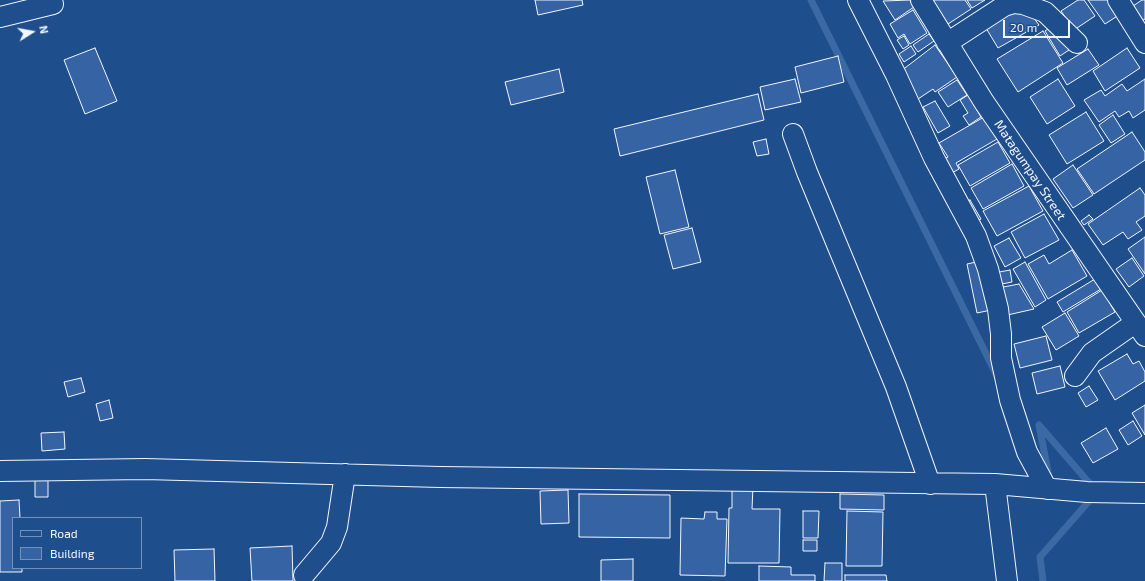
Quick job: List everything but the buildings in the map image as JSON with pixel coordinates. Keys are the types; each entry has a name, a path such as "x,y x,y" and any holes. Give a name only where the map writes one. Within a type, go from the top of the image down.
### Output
{"street":[{"path":"858,0 896,74 934,158 976,236 988,269 998,309 1001,334 1001,358 1010,400 1027,452 1047,489"},
{"name":"Matagumpay Street","path":"921,0 984,102 1140,330"},
{"path":"1118,0 1145,43"},
{"path":"947,43 1004,6 1014,3 1023,4 1045,12 1077,43"},
{"path":"0,17 53,4"},
{"path":"793,134 807,172 896,387 930,484"},
{"path":"1075,376 1092,353 1140,330"},
{"path":"0,471 145,469 345,474 994,484 1096,492 1145,493"},
{"path":"304,575 331,543 337,527 345,474"},
{"path":"994,484 1007,581"}],"waterway":[{"path":"811,0 997,376"},
{"path":"1043,581 1040,557 1097,492 1039,425 1049,477"}]}
